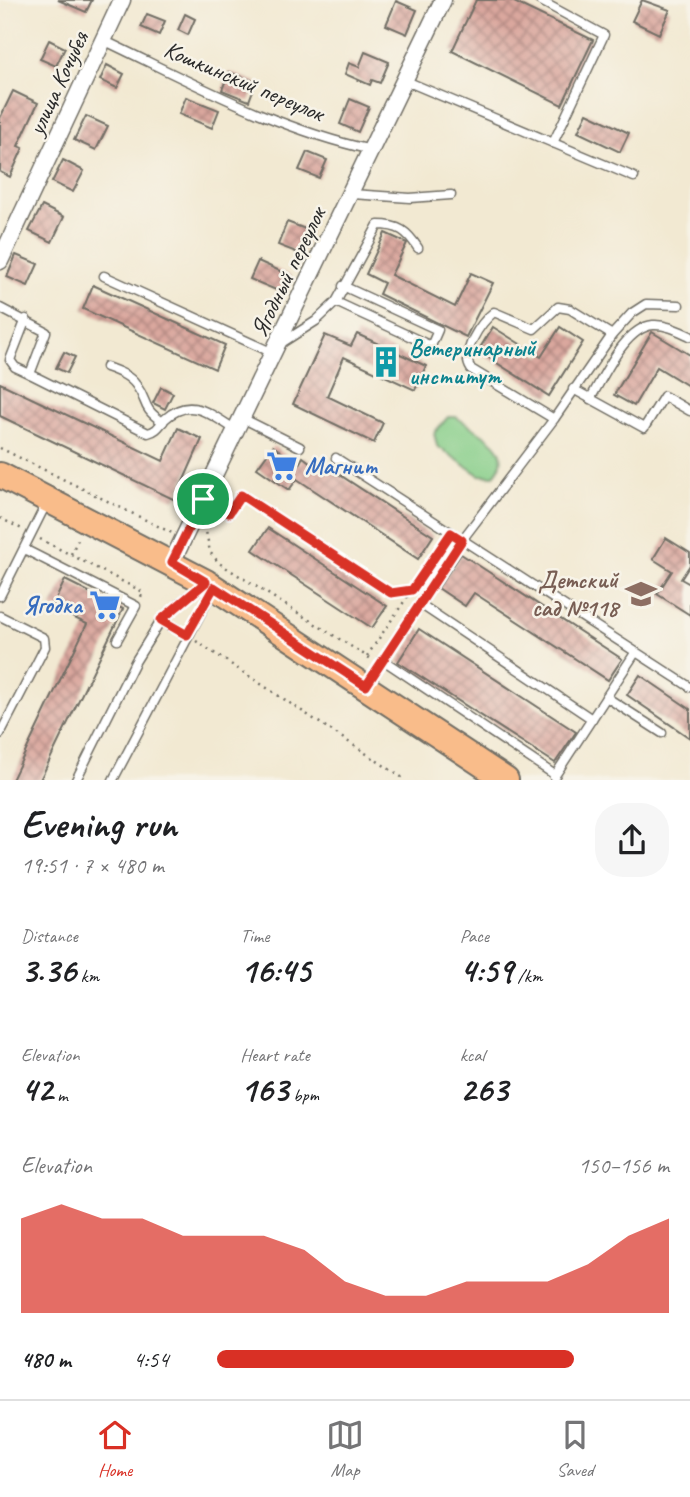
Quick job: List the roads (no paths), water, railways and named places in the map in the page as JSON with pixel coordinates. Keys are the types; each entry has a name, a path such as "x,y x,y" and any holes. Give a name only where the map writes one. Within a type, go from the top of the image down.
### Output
{"main road":[{"path":"0,475 376,670 506,779"}],"street":[{"name":"улица Кочубея","path":"0,261 122,0"},
{"name":"Ягодный переулок","path":"172,562 205,507 239,424 352,194 443,0"}],"lane":[{"path":"540,0 600,30 604,35 553,143"},
{"name":"Кошкинский переулок","path":"103,40 228,100 345,144 372,150"},
{"path":"406,81 634,177"},
{"path":"352,194 410,198 451,195"},
{"path":"103,276 276,350 316,321 335,302 378,225 391,225 408,231 418,248"},
{"path":"335,302 430,346 438,330 343,286"},
{"path":"635,653 554,777 376,670 462,540 554,419 611,335 632,313 646,304 679,305"},
{"path":"554,419 471,369 466,362 467,353 486,318 494,312 505,314 534,328 558,307 570,309 611,335"},
{"path":"0,308 26,319 46,332 30,374"},
{"path":"26,319 11,352 10,360 15,367 148,433 155,432 177,410 187,406 300,447"},
{"path":"590,398 628,340 640,329 654,325 690,336"},
{"path":"106,367 130,377 138,386 144,406 163,422"},
{"path":"573,389 644,428 664,396 690,411"},
{"path":"336,458 690,687"},
{"path":"205,507 229,513 241,495 391,593"},
{"path":"1,591 48,499"},
{"path":"24,550 136,606 117,640"},
{"path":"76,779 135,662 161,620 210,584"},
{"path":"113,779 187,635 210,584"},
{"path":"420,604 592,719"},
{"path":"0,616 44,638 45,646 0,734"},
{"path":"161,620 187,635"},
{"path":"606,697 662,733"}],"place":[{"name":"Ветеринарный институт","path":"386,362"},
{"name":"Магнит","path":"282,466"},
{"name":"Детский сад №118","path":"641,594"},
{"name":"Ягодка","path":"105,605"}]}
